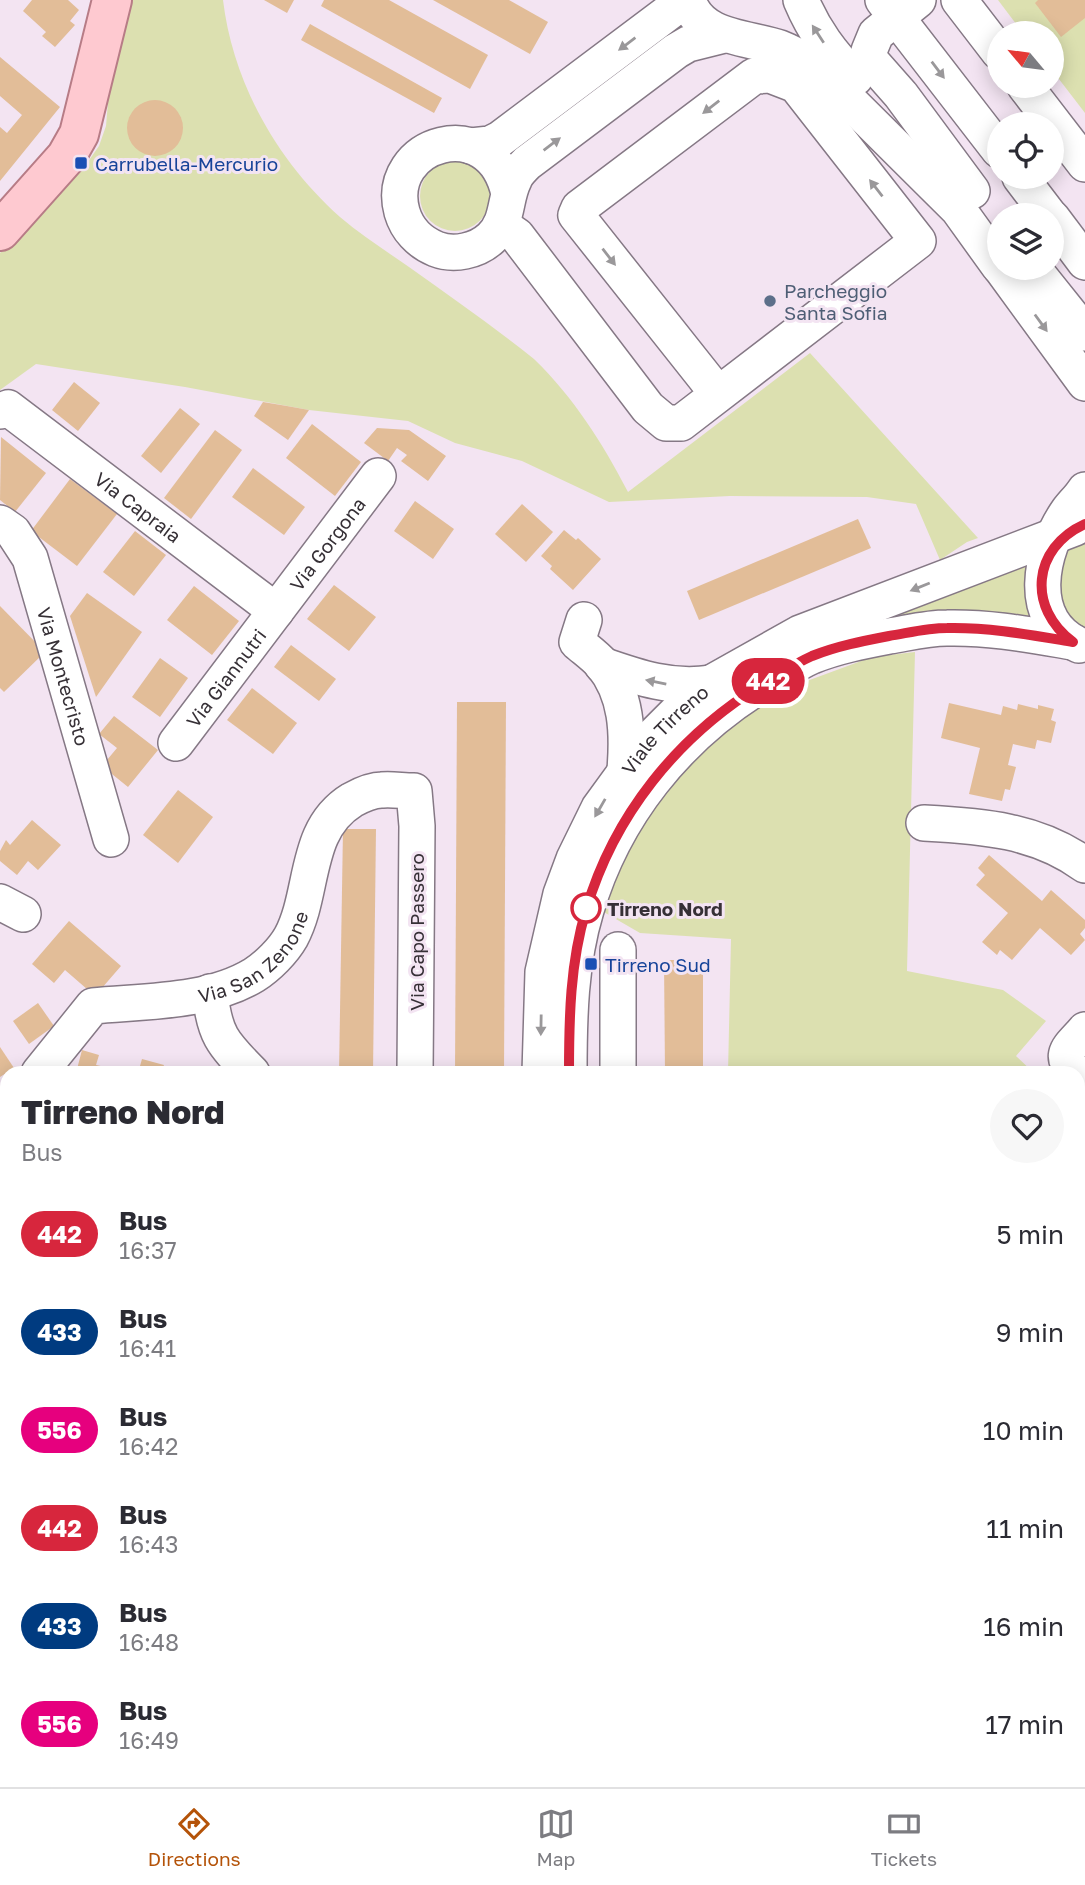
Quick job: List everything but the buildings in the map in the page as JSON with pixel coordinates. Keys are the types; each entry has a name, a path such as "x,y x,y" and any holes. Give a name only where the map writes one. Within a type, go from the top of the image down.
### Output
{"main road":[{"path":"3,220 66,157 79,134 113,0"}],"street":[{"path":"679,0 669,12 500,139 490,144 471,146 444,144 416,158 406,172 400,205 405,221 414,235 427,246 443,251 460,252 476,248 491,238 505,210 514,178 527,163 676,51 688,44 754,35 766,30 778,21 791,0"},
{"path":"688,0 698,19 710,28 780,48 814,66 958,209 987,249"},
{"path":"801,0 815,31 830,51 972,191"},
{"path":"960,0 987,36"},
{"path":"987,133 899,5 876,34 869,51 871,61 901,95 987,210"},
{"path":"471,146 483,151 501,170 505,210 517,236 648,408 666,423 681,423 918,242 796,85 770,75 754,76 579,208 576,215 718,394"},
{"path":"1034,98 1085,164"},
{"path":"1029,189 1040,203"},
{"path":"1064,234 1085,262"},
{"path":"1010,280 1085,383"},
{"path":"1043,280 1085,332"},
{"name":"Via Capraia","path":"0,411 8,408 276,611"},
{"name":"Via Gorgona","path":"276,611 378,477"},
{"name":"Via Montecristo","path":"0,523 13,532 30,558 111,839"},
{"path":"1069,524 1043,571 1042,598 1053,624 1079,645"},
{"name":"Viale Tirreno","path":"540,1066 543,972 558,906 574,859 589,827 625,769 647,742 677,712 726,685 800,633 1069,524"},
{"name":"Via Giannutri","path":"176,743 276,611"},
{"path":"584,620 577,642 602,665 618,692 624,712 627,729 625,769"},
{"name":"Viale Tirreno","path":"569,1066 569,1012 573,970 586,910 606,856 651,781 705,725 726,685 838,647 916,631 945,628 996,630 1079,645"},
{"path":"602,665 669,685 726,685"},
{"name":"Via San Zenone","path":"45,1066 93,1006 210,992 254,975 281,951 290,938 304,898 315,849 323,831 346,804 361,795 380,789 414,791"},
{"name":"Via Capo Passero","path":"414,791 417,826 415,1066"},
{"path":"924,823 1015,832 1059,848 1085,865"},
{"path":"618,950 618,1066"},
{"path":"210,992 213,1021 220,1038 245,1066"}],"green space":[{"path":"129,0 223,0 228,31 248,90 278,146 297,171 317,195 348,224 534,359 562,389 586,421 628,492 810,353 978,538 940,560 916,504 867,497 730,496 609,502 522,461 455,443 408,421 309,410 36,364 0,390 0,253 85,166 99,146 106,126 111,66"},
{"path":"998,0 1085,0 1085,113 1064,86 1064,21 1014,21"},
{"path":"455,161 480,171 490,196 480,221 455,231 430,221 420,196 430,171"},
{"path":"1085,536 1085,634 1077,629 1055,594 1066,555"},
{"path":"1028,558 1039,624 757,667"},
{"path":"915,652 907,971 1003,990 1046,1021 1016,1056 1027,1066 728,1066 731,939 640,933 602,911 616,872 638,831 665,791 704,751 753,710 796,685 872,657"}],"bus line":[{"name":"442","path":"569,1066 569,1012 573,970 586,910 606,856 620,828 651,781 676,753 705,725 742,697 784,671 838,647 916,631 945,628 996,630 1073,642 1053,624 1046,612 1041,585 1043,571 1055,546 1064,536 1085,524"}],"place":[{"name":"Carrubella-Mercurio","path":"81,163"},
{"name":"Parcheggio Santa Sofia","path":"770,301"},
{"name":"Tirreno Nord","path":"586,908"},
{"name":"Tirreno Sud","path":"591,964"}]}
